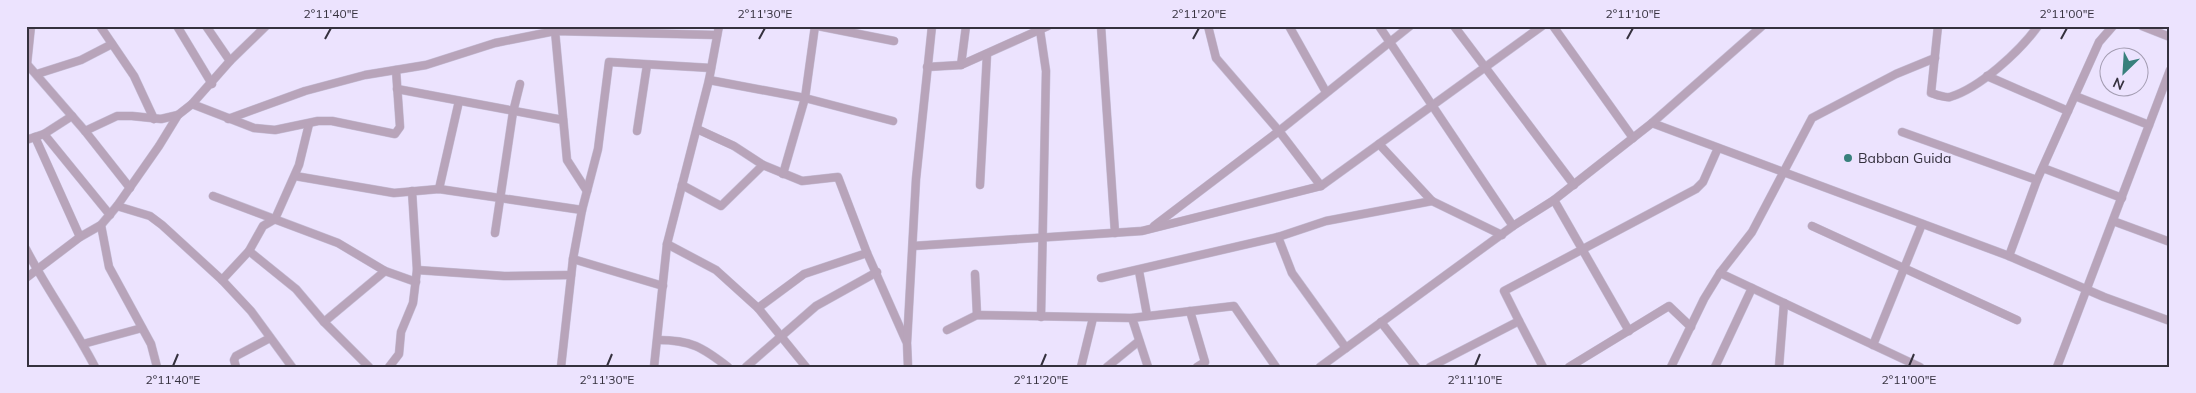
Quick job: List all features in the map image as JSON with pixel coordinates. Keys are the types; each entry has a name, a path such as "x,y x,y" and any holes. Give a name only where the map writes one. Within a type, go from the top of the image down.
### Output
{"street":[{"path":"31,26 27,63 85,131 130,188"},
{"path":"100,26 134,76 154,119"},
{"path":"176,26 212,84"},
{"path":"206,26 230,61"},
{"path":"26,278 80,237 100,225 110,215 178,115 212,84 230,61 266,26"},
{"path":"783,174 805,98 817,26 894,41"},
{"path":"908,367 907,343 916,179 932,26"},
{"path":"961,65 966,26"},
{"path":"1027,26 1027,36"},
{"path":"1101,26 1115,233"},
{"path":"1208,26 1216,58 1279,131 1321,186"},
{"path":"1289,26 1326,92"},
{"path":"1379,26 1513,226"},
{"path":"1150,229 1279,131 1410,26"},
{"path":"1454,26 1574,185"},
{"path":"913,246 1150,229 1321,186 1542,26"},
{"path":"1553,26 1633,138"},
{"path":"1320,367 1513,226 1574,185 1652,123 1762,26"},
{"path":"1938,26 1931,94 1948,98 1979,83 2038,26"},
{"path":"2010,256 2037,180 2068,110 2099,42 2113,26"},
{"path":"2142,26 2170,37"},
{"path":"927,67 961,65 1044,28 1046,71 1041,317"},
{"path":"228,118 305,91 366,75 426,65 535,30 718,30 709,80 667,244 654,367"},
{"path":"555,31 567,160 587,190"},
{"path":"37,74 81,60 112,44"},
{"path":"980,185 987,54"},
{"path":"1671,367 1704,299 1720,274 1752,232 1812,118 1896,74 1935,58"},
{"path":"561,367 573,259 582,210 598,149 609,62 711,68"},
{"path":"638,131 647,65"},
{"path":"192,104 254,128 274,130 318,121 332,121 395,134 400,127 396,70"},
{"path":"2057,367 2170,70"},
{"path":"1987,76 2068,110"},
{"path":"709,80 805,98 893,121"},
{"path":"495,233 513,112 520,84"},
{"path":"397,89 563,120"},
{"path":"2075,96 2149,125"},
{"path":"439,189 459,101"},
{"path":"85,131 116,116 154,119 178,115"},
{"path":"26,140 44,134 72,116"},
{"path":"1652,123 2010,256 2087,289 2170,321"},
{"path":"222,280 249,251 263,226 275,219 300,165 309,124"},
{"path":"697,129 734,146 763,165 802,181 838,177 867,253 907,343"},
{"path":"1902,132 2037,180"},
{"path":"44,134 110,215"},
{"path":"34,137 80,237"},
{"path":"1379,144 1432,202 1502,235"},
{"path":"1543,367 1504,291 1581,248 1696,190 1703,182 1718,148"},
{"path":"682,185 721,206 763,165"},
{"path":"2043,168 2122,198"},
{"path":"295,176 394,193 439,189 582,210"},
{"path":"389,367 399,354 401,332 413,303 416,282 417,270 412,192"},
{"path":"213,196 338,243 385,271 416,282"},
{"path":"1554,200 1629,331"},
{"path":"1101,278 1139,271 1278,237 1326,221 1432,202"},
{"path":"117,206 150,216 222,280 251,311 292,367"},
{"path":"2113,221 2170,242"},
{"path":"1873,345 1922,224"},
{"path":"100,225 109,267 151,344 157,367"},
{"path":"1812,226 2017,320"},
{"path":"1278,237 1292,273 1346,348"},
{"path":"667,244 716,270 758,308 806,367"},
{"path":"26,249 95,367"},
{"path":"249,251 296,289 324,322 369,367"},
{"path":"758,308 804,274 867,253"},
{"path":"573,259 663,286"},
{"path":"417,270 504,276 571,275"},
{"path":"324,322 385,271"},
{"path":"1139,271 1147,315"},
{"path":"746,367 816,306 877,272"},
{"path":"975,274 976,315"},
{"path":"1720,274 1873,345 1909,364 1920,367"},
{"path":"1714,367 1752,288"},
{"path":"1779,367 1784,303"},
{"path":"948,330 976,315 1132,318 1234,306 1276,367"},
{"path":"1569,367 1669,306 1691,327"},
{"path":"1190,311 1205,362 1197,367"},
{"path":"1082,367 1094,318"},
{"path":"1132,318 1148,367"},
{"path":"1430,367 1518,321"},
{"path":"1381,322 1416,367"},
{"path":"83,344 142,328"},
{"path":"236,367 234,360 236,356 270,338"},
{"path":"658,340 676,340 704,348 728,367"},
{"path":"1107,367 1139,341"},
{"path":"1582,367 1587,356"}],"place":[{"name":"Babban Guida","path":"1848,158"}]}
